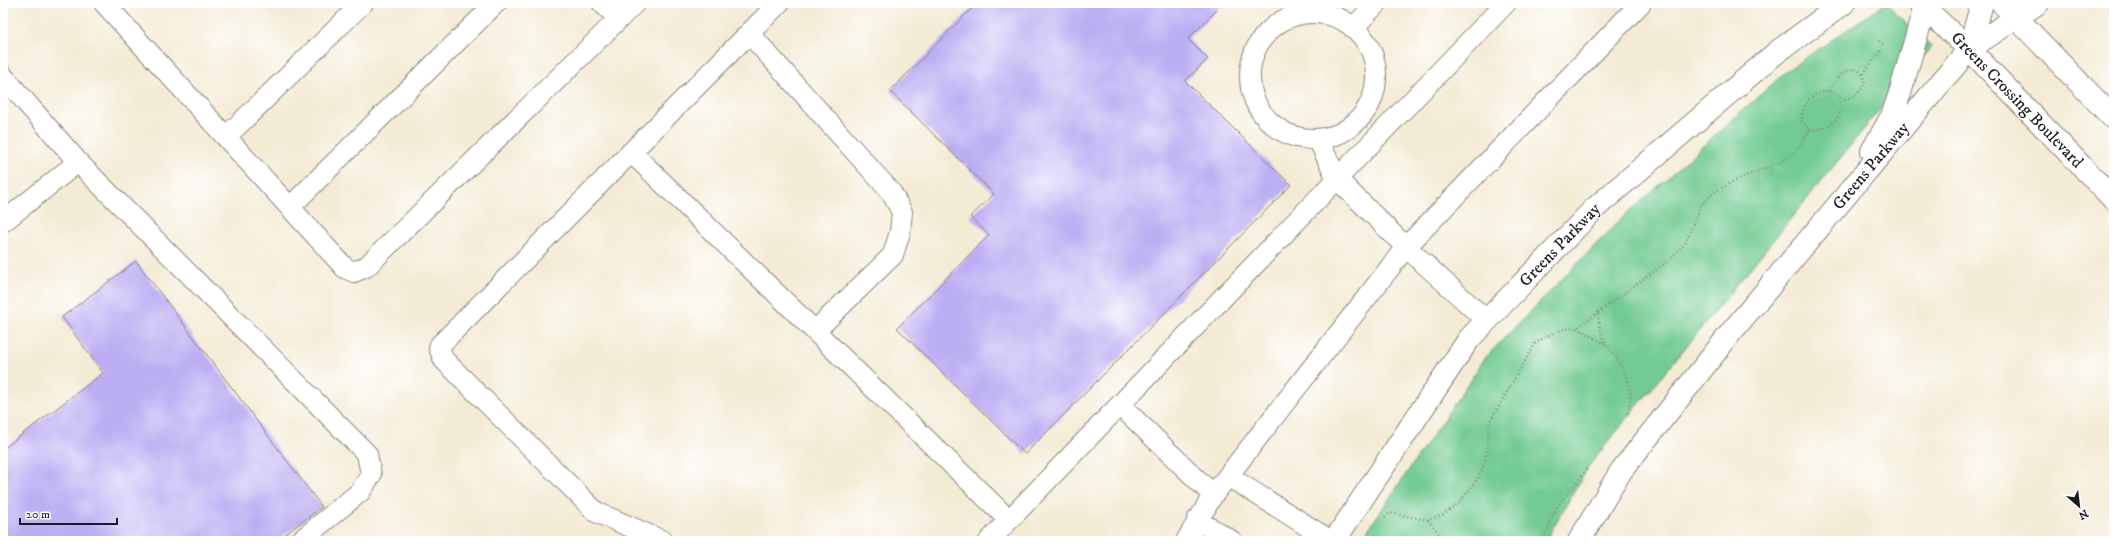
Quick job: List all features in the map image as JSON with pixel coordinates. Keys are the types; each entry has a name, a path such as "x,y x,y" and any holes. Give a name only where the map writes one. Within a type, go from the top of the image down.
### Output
{"street":[{"name":"Greens Parkway","path":"1332,541 1469,339 1595,208 1777,52 1844,3"},
{"path":"1969,49 1982,3"},
{"name":"Greens Parkway","path":"1580,541 1622,471 1733,330 1969,49 2010,10 2038,3"},
{"path":"1847,196 1892,116 1900,93 1923,5"},
{"name":"Greens Crossing Boulevard","path":"1923,5 1969,49 2114,200"},
{"path":"2010,10 2114,119"}],"lane":[{"path":"104,3 345,268 354,272 366,267 635,3"},
{"path":"226,137 363,3"},
{"path":"290,207 496,3"},
{"path":"602,3 619,19"},
{"path":"663,541 596,512 444,360 439,348 440,345 779,3"},
{"path":"1353,28 1377,3"},
{"path":"989,541 1506,3"},
{"path":"1186,541 1213,495 1406,247 1641,3"},
{"path":"1313,8 1344,21 1353,28 1360,33 1371,50 1376,70 1375,90 1368,108 1355,124 1337,134 1318,139 1296,137 1277,128 1262,113 1252,94 1250,73 1255,52 1266,34 1283,21 1304,14 1313,8"},
{"path":"749,33 890,192 902,212 900,232 893,255 815,331"},
{"path":"3,76 78,162 367,454 371,475 360,492 300,541"},
{"path":"1318,139 1337,179 1406,247 1487,321"},
{"path":"631,152 1009,520"},
{"path":"3,222 78,162"},
{"path":"1120,405 1213,495"},
{"path":"1228,476 1332,541"},
{"path":"1198,520 1232,541"}],"path":[{"path":"1863,74 1885,46"},
{"path":"1829,91 1834,82 1850,69 1858,70 1863,74 1865,82 1862,90 1855,96 1842,100"},
{"path":"1577,328 1668,261 1685,244 1701,205 1716,191 1740,178 1779,163 1793,154 1810,130 1826,128 1837,118 1841,111 1842,100 1837,93 1821,91 1810,98 1802,111 1801,120 1810,130"},
{"path":"1598,314 1600,329 1607,345 1615,355 1628,380 1631,398 1627,418"},
{"path":"1379,521 1390,514 1428,520 1443,515 1459,503 1478,478 1485,463 1490,421 1535,344 1544,337 1564,328 1577,328 1607,345"},
{"path":"1543,541 1557,507 1563,497 1591,466"},
{"path":"1428,520 1445,541"}],"green space":[{"path":"1886,3 1931,47 1591,463 1545,541 1361,540 1486,357 1619,221 1789,69"}],"building":[{"path":"977,3 1224,3 1188,39 1208,59 1185,81 1291,185 1025,454 897,328 989,235 970,217 994,194 890,91"},
{"path":"136,261 322,507 276,541 3,541 3,449 103,373 62,317"}]}
